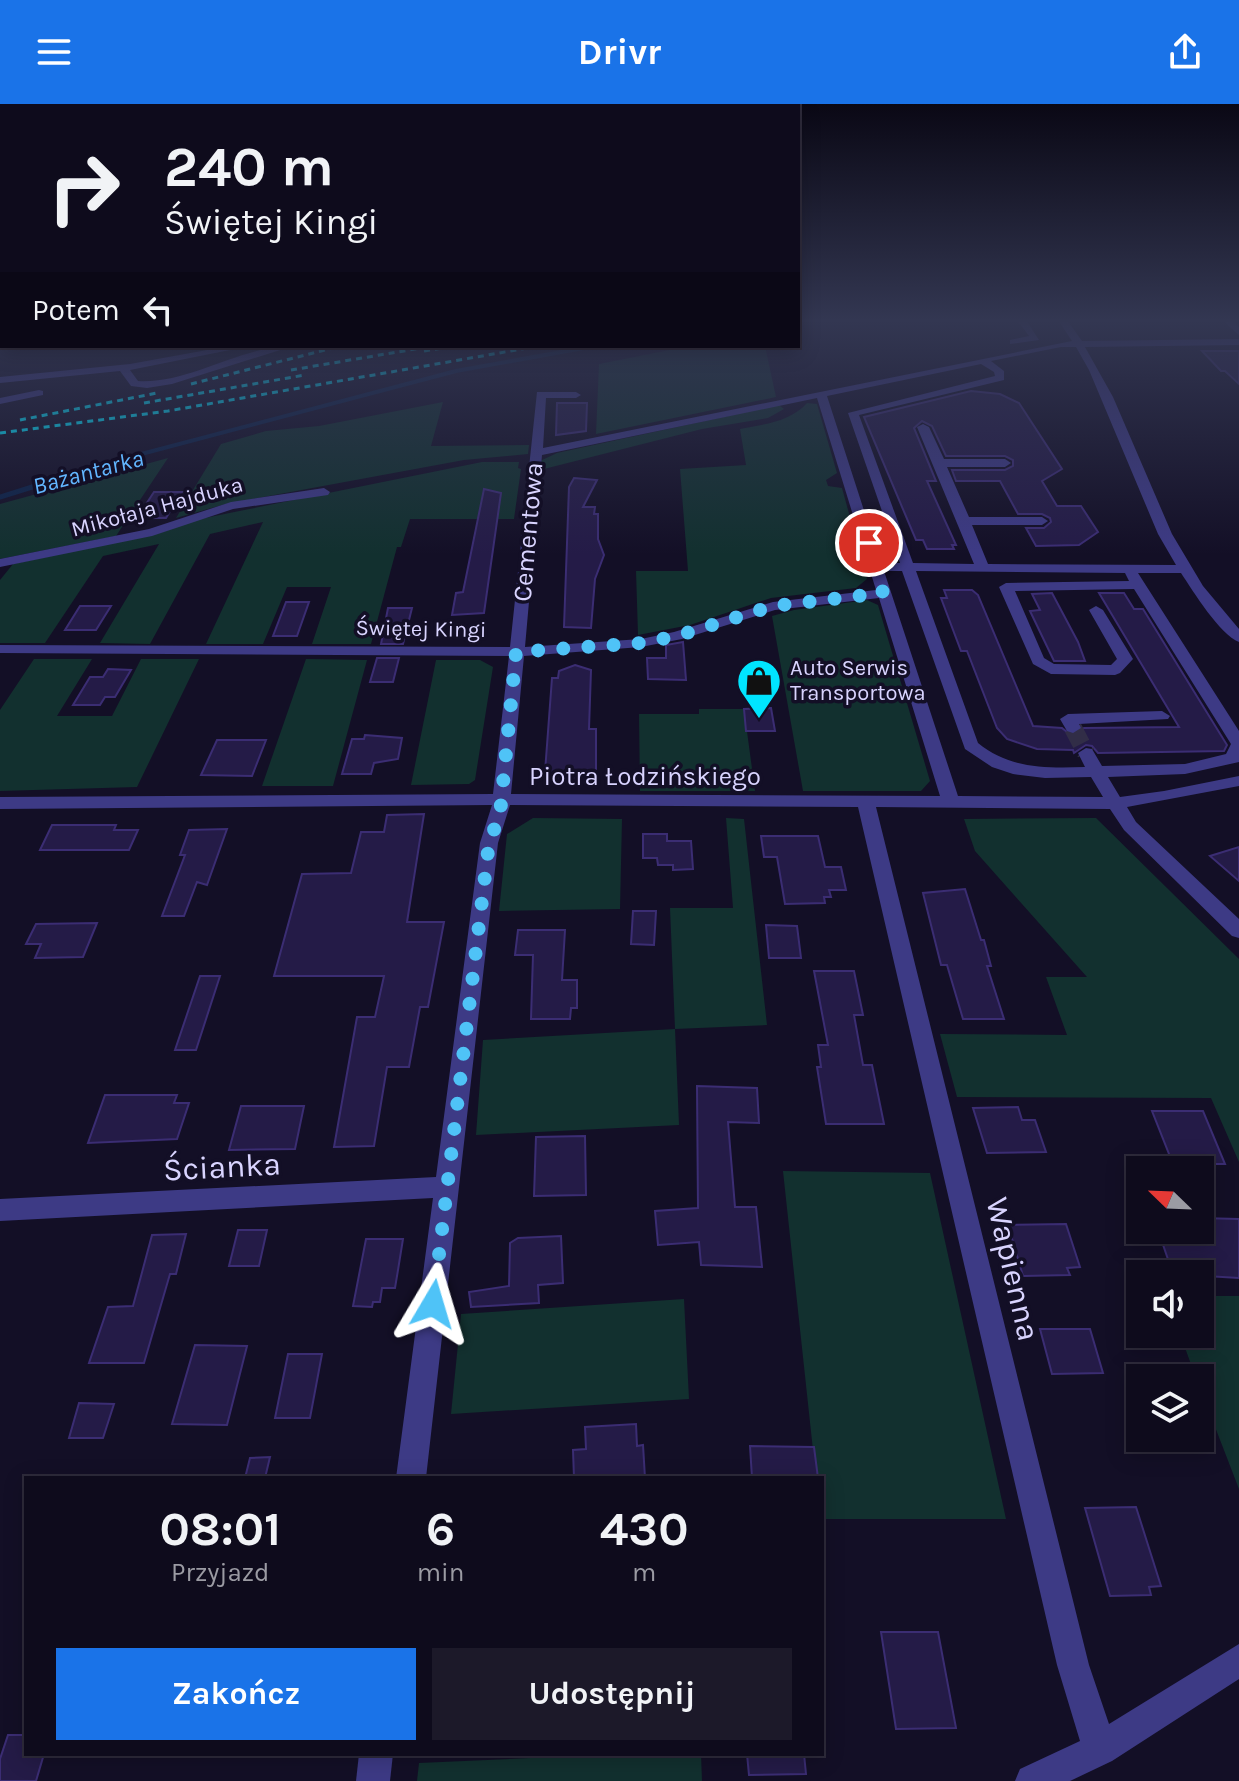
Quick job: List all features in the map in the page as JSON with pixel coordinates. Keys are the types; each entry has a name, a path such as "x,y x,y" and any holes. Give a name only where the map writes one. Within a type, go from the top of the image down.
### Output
{"street":[{"name":"Cementowa","path":"411,1476 489,843 500,814 533,503 541,398"},
{"path":"535,453 800,398"},
{"path":"822,398 844,483 876,567 951,803"},
{"path":"915,398 853,413 971,745 984,758 1013,771 1096,772 1185,769 1233,758 1239,744 1129,568"},
{"path":"1110,398 1165,535 1185,569 1239,638"},
{"path":"923,427 982,566"},
{"path":"940,463 1005,463"},
{"name":"Mikołaja Hajduka","path":"0,563 152,532 251,502 324,492"},
{"path":"964,521 1042,521"},
{"path":"876,567 1185,569"},
{"path":"1096,610 1125,659 1115,670 1051,669 1038,661 1006,587 1138,585"},
{"name":"Świętej Kingi","path":"0,649 270,648 516,652 641,643 677,636 773,606 883,593"},
{"path":"1073,728 1068,719 1162,716"},
{"path":"1086,753 1130,826 1239,931"},
{"name":"Piotra Łodzińskiego","path":"0,803 1114,803 1164,797 1239,781"},
{"name":"Wapienna","path":"866,803 1073,1665 1100,1749"},
{"name":"Ścianka","path":"0,1210 448,1187"},
{"path":"1032,1781 1100,1749 1239,1660"},
{"path":"373,1781 376,1756"}],"green space":[{"path":"598,398 770,398 596,434"},
{"path":"443,402 431,446 529,445 528,454 464,460 226,504 176,518 221,444 266,431 319,426"},
{"path":"807,403 817,404 837,473 826,480 828,486 842,488 867,579 856,588 771,598 690,625 638,635 636,571 688,571 680,469 746,465 740,429 785,418"},
{"path":"779,405 784,409 768,418 702,429 540,470 540,461 557,453"},
{"path":"168,458 116,536 0,559 0,504"},
{"path":"482,462 519,462 518,468 521,469 514,519 410,519 401,547 397,547 371,644 312,644 331,587 287,587 263,644 206,644 263,522 210,534 150,644 100,643 159,544 103,556 45,643 0,643 0,580 13,564 163,532 190,521"},
{"path":"867,600 878,605 930,781 921,791 803,791 772,616"},
{"path":"34,659 92,659 57,716 112,716 141,659 199,659 137,787 0,791 0,710"},
{"path":"306,659 367,660 333,786 262,786"},
{"path":"436,660 480,660 493,667 475,780 469,784 411,785"},
{"path":"699,709 744,709 755,791 640,791 639,714 699,714"},
{"path":"533,818 622,819 620,909 499,911 507,834"},
{"path":"726,818 744,819 767,1025 675,1029 670,908 733,908"},
{"path":"1096,818 1239,959 1239,1162 1211,1098 957,1097 940,1034 1067,1035 1046,977 1087,977 975,851 964,819"},
{"path":"675,1029 679,1125 476,1135 483,1040"},
{"path":"783,1171 930,1173 1006,1519 824,1519 824,1476 816,1476"},
{"path":"1214,1296 1239,1296 1239,1489 1214,1424 1214,1364 1191,1364 1185,1348 1214,1348"},
{"path":"684,1299 689,1399 451,1414 461,1314"},
{"path":"575,1756 701,1756 702,1781 417,1781 419,1763"}],"building":[{"path":"941,398 1009,398 1019,403 1062,469 1042,481 1057,506 1081,506 1098,532 1079,545 1036,546 1026,528 1044,528 1051,522 1050,518 1042,514 1018,514 1000,481 956,481 952,470 1005,470 1013,466 1013,460 1005,456 946,456 932,426 922,421 914,428 936,481 927,481 956,545 952,545 954,549 927,549 923,540 916,540 864,417"},
{"path":"557,403 587,403 586,431 556,435"},
{"path":"574,478 597,480 583,507 595,507 598,539 604,555 595,579 591,628 564,627 569,487"},
{"path":"484,489 501,493 484,613 452,615 456,593 463,592"},
{"path":"154,492 182,492 166,518 137,518"},
{"path":"944,590 972,590 978,595 1033,726 1062,728 1072,736 1084,728 1179,727 1099,593 1124,593 1134,609 1143,609 1227,745 1224,751 1098,753 1092,746 1086,745 1074,753 1073,750 1037,749 1007,739 997,728 967,651 961,651 941,598 947,598"},
{"path":"1052,593 1085,661 1054,661 1030,611 1040,610 1032,594"},
{"path":"286,602 309,602 297,636 273,636"},
{"path":"80,606 111,606 96,630 65,630"},
{"path":"388,608 412,608 403,644 381,644"},
{"path":"683,642 686,680 648,679 647,658 666,658 666,645"},
{"path":"377,658 399,658 393,682 370,682"},
{"path":"575,665 591,670 589,729 596,729 596,778 592,778 591,782 554,782 555,772 545,772 552,678 558,678 559,671"},
{"path":"108,669 131,670 115,697 105,697 100,705 73,705 90,677 103,677"},
{"name":"Auto Serwis Transportowa","path":"771,708 775,731 746,731 744,709"},
{"path":"365,735 402,738 398,759 374,763 371,774 342,774 352,739 364,739"},
{"path":"217,740 266,740 252,776 201,775"},
{"path":"424,814 407,922 444,922 428,1007 420,1007 409,1067 387,1067 374,1146 334,1147 357,1017 375,1017 384,976 274,976 302,874 351,873 361,832 384,832 387,815"},
{"path":"52,825 116,825 114,830 138,830 129,850 40,850"},
{"path":"227,829 207,885 197,882 184,916 162,916 185,855 180,855 189,830"},
{"path":"643,834 667,834 667,841 691,841 693,869 673,870 673,865 658,865 657,858 643,858"},
{"path":"761,836 818,836 825,867 841,867 846,890 829,890 831,897 824,897 825,903 785,904 777,857 764,857"},
{"path":"1239,847 1239,881 1210,856"},
{"path":"965,889 981,940 984,940 991,966 987,966 1004,1019 963,1019 947,965 941,965 923,893"},
{"path":"633,911 656,911 654,945 631,944"},
{"path":"97,923 83,957 35,958 41,944 26,944 36,924"},
{"path":"766,925 797,926 801,958 769,958"},
{"path":"518,930 565,930 562,980 577,980 577,1008 571,1008 570,1019 531,1019 533,955 515,955"},
{"path":"814,971 854,971 863,1015 854,1015 863,1065 872,1065 884,1124 826,1124 817,1067 821,1067 818,1045 828,1045"},
{"path":"200,976 220,976 196,1050 175,1050"},
{"path":"697,1086 757,1088 759,1123 728,1122 735,1207 756,1207 762,1267 701,1265 699,1242 658,1245 655,1211 698,1208"},
{"path":"105,1095 177,1095 174,1103 189,1103 177,1139 88,1143"},
{"path":"241,1106 304,1106 295,1149 229,1150"},
{"path":"1018,1107 1022,1120 1035,1120 1046,1152 987,1153 973,1108"},
{"path":"1152,1111 1203,1111 1225,1164 1214,1164 1214,1156 1170,1156"},
{"path":"585,1136 586,1195 534,1196 536,1137"},
{"path":"1214,1218 1239,1219 1239,1278 1214,1276 1214,1260 1168,1260 1163,1244 1214,1244"},
{"path":"1066,1224 1080,1267 1067,1268 1070,1275 1023,1276 1008,1225"},
{"path":"238,1230 267,1230 259,1266 229,1266"},
{"path":"186,1234 176,1274 170,1274 144,1363 89,1363 108,1307 133,1306 152,1235"},
{"path":"561,1236 563,1283 538,1285 539,1303 471,1307 469,1292 509,1286 510,1243 518,1238"},
{"path":"366,1239 403,1239 395,1288 382,1288 380,1302 373,1302 372,1307 353,1306"},
{"path":"1040,1329 1090,1329 1103,1373 1052,1374"},
{"path":"195,1345 247,1346 227,1425 172,1424"},
{"path":"288,1354 322,1354 310,1418 275,1418"},
{"path":"79,1403 114,1404 103,1438 69,1438"},
{"path":"636,1424 637,1446 643,1445 645,1476 574,1476 573,1450 586,1449 585,1427"},
{"path":"750,1446 814,1447 818,1476 752,1476"},
{"path":"270,1457 265,1476 246,1476 250,1458"},
{"path":"1136,1507 1161,1586 1149,1587 1151,1595 1110,1596 1085,1508"},
{"path":"881,1632 938,1632 956,1728 896,1729"},
{"path":"8,1735 24,1735 24,1756 43,1756 36,1781 0,1781 0,1759"},
{"path":"747,1756 804,1756 806,1774 749,1775"}],"waterway":[{"name":"Bażantarka","path":"42,484 130,457 353,398"},
{"name":"Bażantarka","path":"0,497 48,482"}],"tunnel":[{"path":"1073,728 1086,753"}],"railway":[{"path":"20,420 130,398"},
{"path":"144,403 171,398"},
{"path":"0,433 241,398"}],"place":[{"name":"Auto Serwis Transportowa","path":"759,720"}],"route":[{"path":"433,1304 489,843 500,814 516,652 641,643 677,636 773,606 883,593 869,543"}]}
